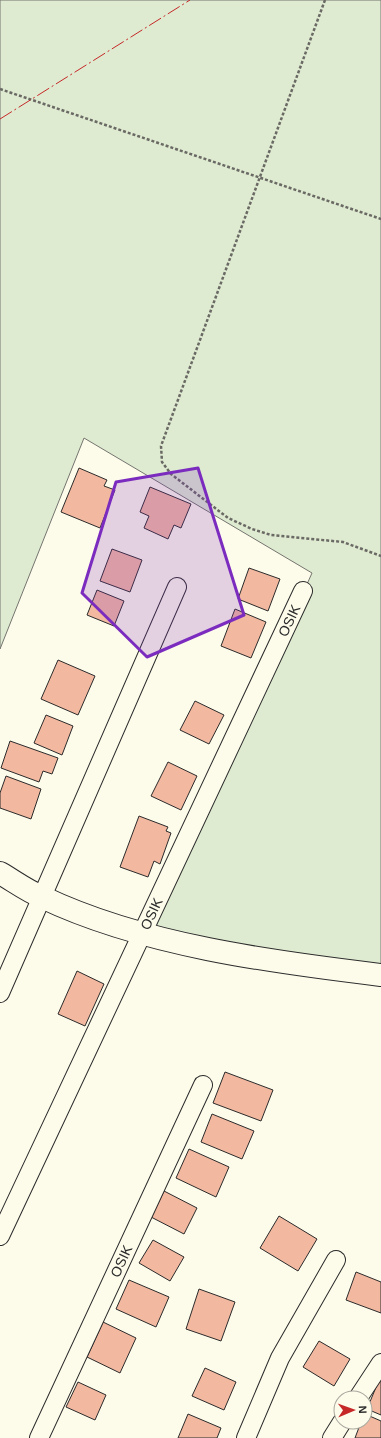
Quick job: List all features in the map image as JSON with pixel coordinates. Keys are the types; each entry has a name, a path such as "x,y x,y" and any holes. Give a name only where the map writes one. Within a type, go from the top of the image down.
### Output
{"street":[{"path":"0,993 177,587"},
{"name":"OSIK","path":"0,1236 303,591"},
{"path":"0,873 42,897 93,917 142,933 226,953 381,975"},
{"name":"OSIK","path":"39,1438 203,1085"},
{"path":"246,1438 280,1358 336,1260"},
{"path":"363,1390 381,1363"}],"path":[{"path":"325,0 160,446 162,462 171,474 222,513 252,529 271,535 343,542 381,556"},
{"path":"0,89 381,219"}],"highlighted area":[{"path":"198,468 244,615 147,657 82,593 116,482"}],"green space":[{"path":"0,0 381,0 381,972 150,935 312,573 84,438 0,649"}],"building":[{"path":"79,468 107,480 104,486 115,490 100,528 61,512"},
{"path":"150,487 191,504 181,528 174,525 168,539 144,528 149,516 140,512"},
{"path":"112,549 142,560 130,592 100,581"},
{"path":"249,568 280,579 268,611 238,599"},
{"path":"97,590 124,601 114,626 87,615"},
{"path":"235,609 266,622 251,658 221,646"},
{"path":"58,660 95,676 78,715 41,699"},
{"path":"195,701 224,715 209,744 180,730"},
{"path":"46,715 73,726 62,755 34,743"},
{"path":"10,741 58,758 52,774 43,771 39,782 1,768"},
{"path":"168,762 197,776 181,810 151,796"},
{"path":"6,776 41,789 31,819 0,808 0,793"},
{"path":"139,816 168,827 166,831 171,833 160,864 154,861 148,877 120,867"},
{"path":"77,971 104,984 85,1026 58,1014"},
{"path":"225,1072 273,1090 261,1121 213,1103"},
{"path":"212,1114 254,1131 242,1159 201,1142"},
{"path":"189,1149 229,1167 216,1197 176,1178"},
{"path":"164,1191 197,1208 184,1234 151,1217"},
{"path":"279,1216 317,1239 298,1271 260,1248"},
{"path":"153,1240 184,1257 170,1281 139,1263"},
{"path":"356,1272 381,1282 381,1313 346,1300"},
{"path":"129,1280 169,1297 156,1327 116,1309"},
{"path":"199,1289 235,1302 221,1341 186,1329"},
{"path":"103,1322 136,1338 120,1373 87,1357"},
{"path":"319,1341 350,1359 334,1386 303,1367"},
{"path":"205,1368 236,1382 224,1410 192,1396"},
{"path":"379,1380 381,1380 381,1415 373,1412 373,1394"},
{"path":"78,1382 106,1395 95,1420 66,1407"},
{"path":"188,1414 221,1428 217,1438 178,1438"},
{"path":"373,1418 381,1421 381,1438 355,1438 358,1430 373,1430"}],"power":[{"path":"0,119 190,0"}]}
